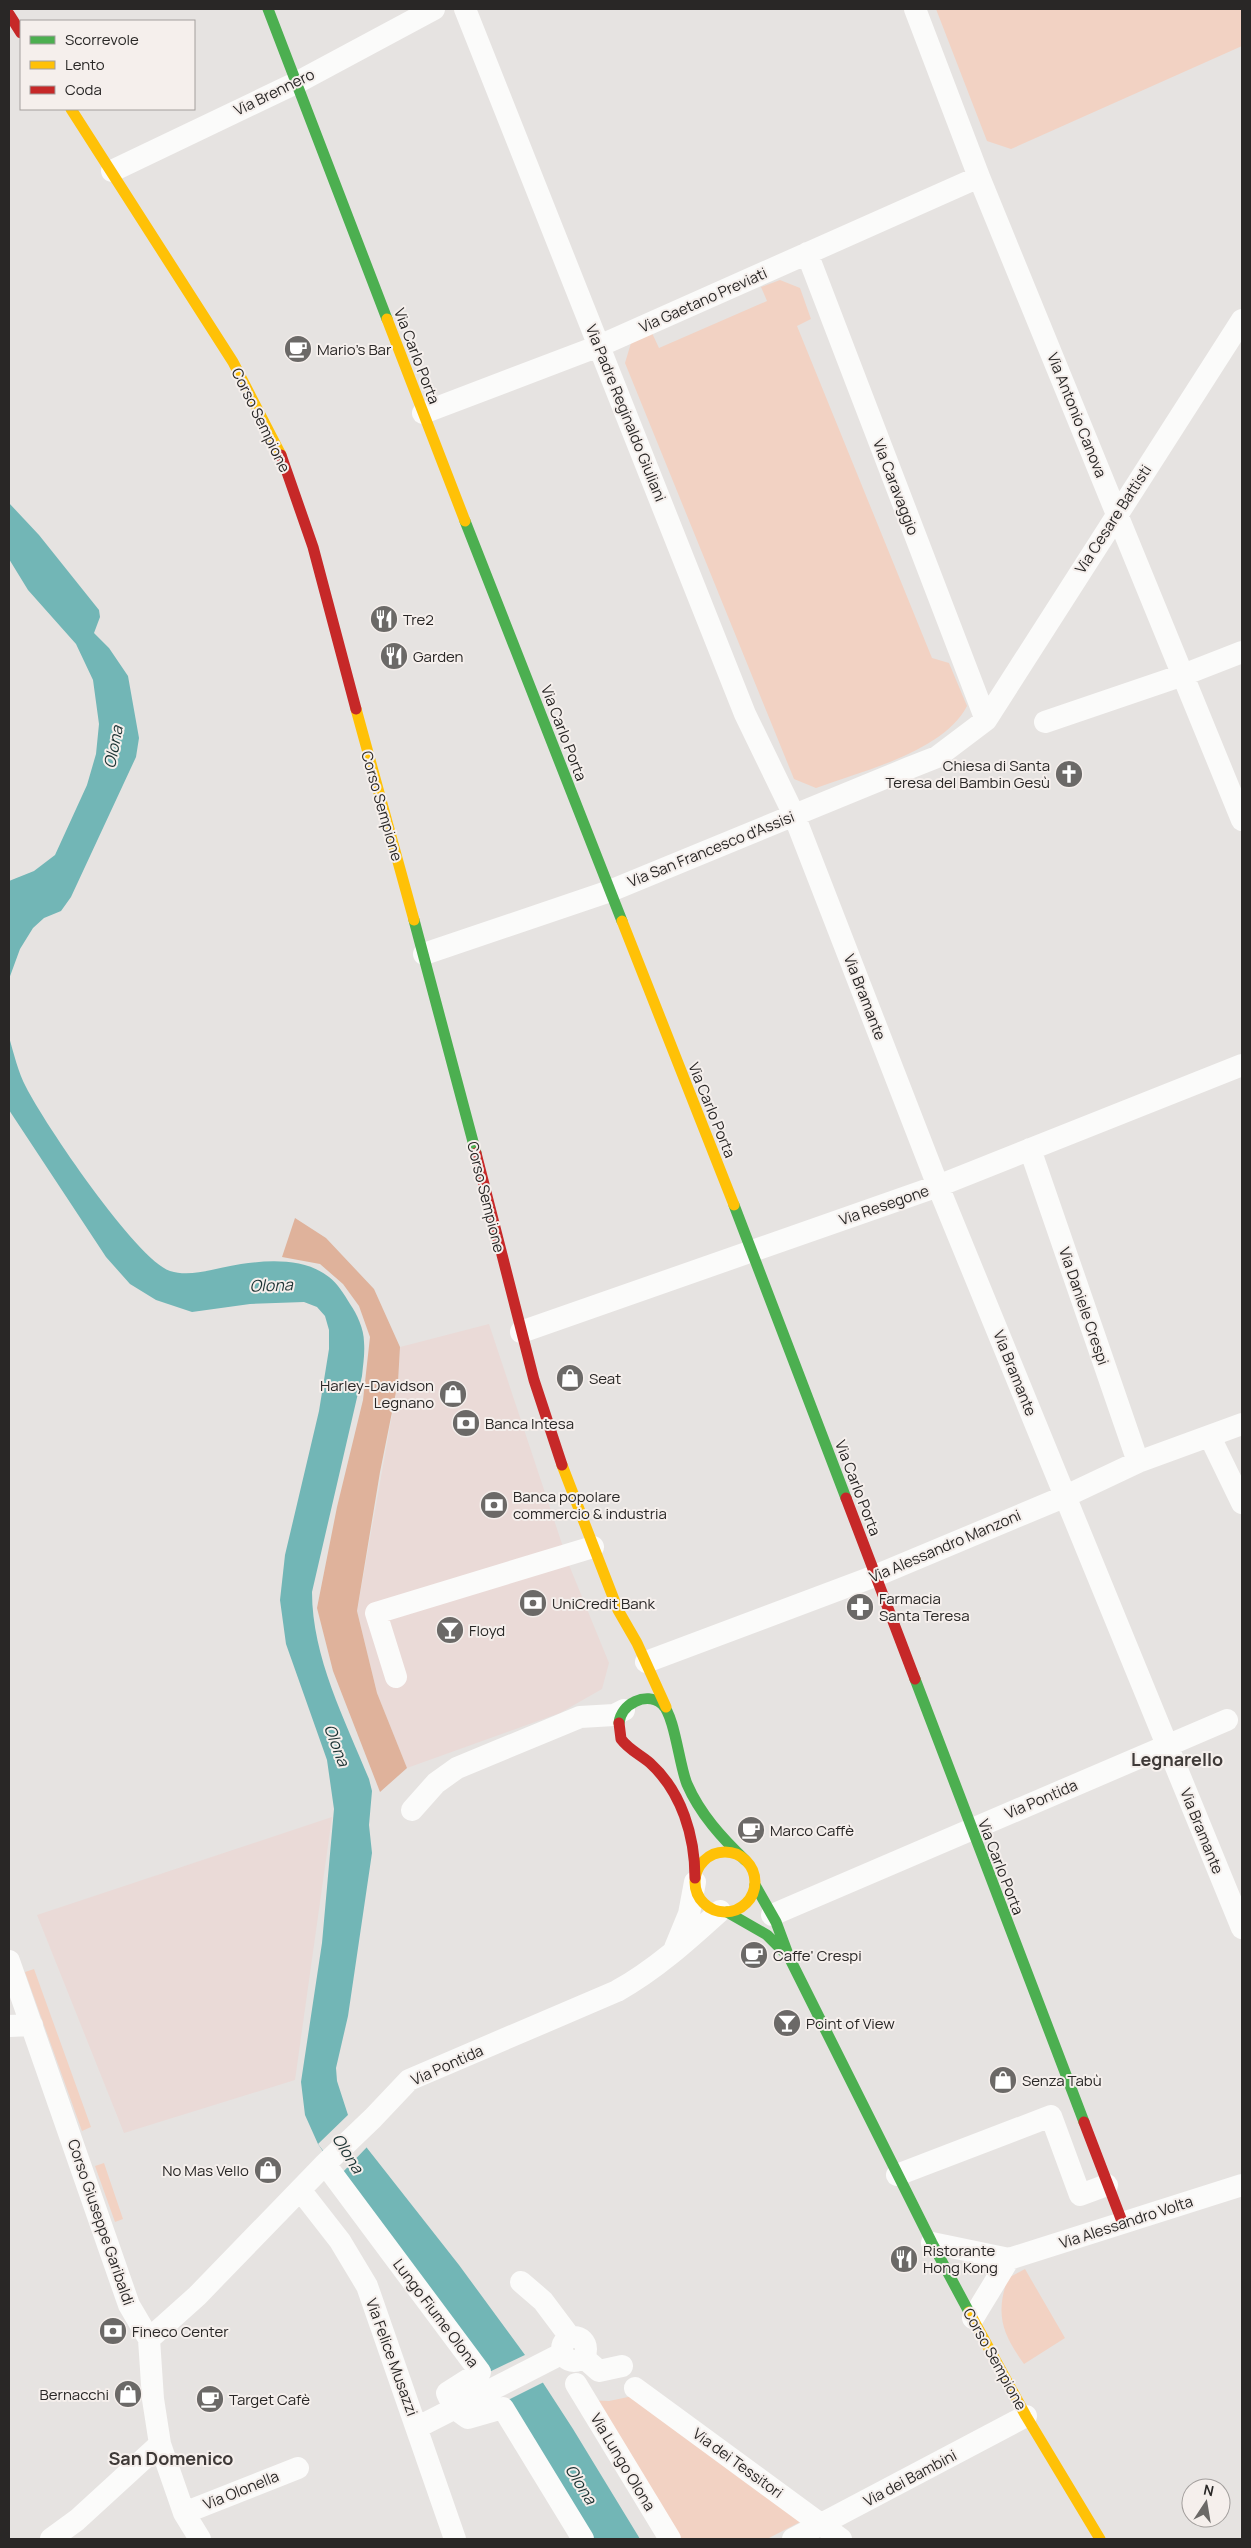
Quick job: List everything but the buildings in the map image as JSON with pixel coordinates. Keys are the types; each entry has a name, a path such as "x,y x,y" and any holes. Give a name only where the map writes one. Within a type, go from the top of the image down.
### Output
{"main road":[{"name":"Via Carlo Porta","path":"268,9 298,82 423,413 752,1251 1123,2224"},
{"path":"9,14 20,31"},
{"name":"Corso Sempione","path":"72,110 233,362 280,452 313,547 379,797 424,954 521,1332 559,1457 593,1547 618,1610 646,1662 672,1721 678,1763 697,1805 716,1832 751,1867 755,1885 772,1915 789,1957 896,2175 1026,2416 1100,2539"},
{"name":"Corso Sempione","path":"618,1610 626,1646"},
{"path":"620,1736 619,1721 627,1707 632,1689"},
{"path":"627,1707 637,1699 648,1698 655,1699 666,1707"},
{"name":"Corso Sempione","path":"620,1736 623,1743 654,1766 676,1801 693,1840 696,1890 704,1904 724,1912 767,1935 789,1957"},
{"path":"695,1880 700,1866 712,1855 729,1852 745,1860"},
{"path":"724,1912 740,1908 747,1902 755,1885"}],"street":[{"name":"Via Brennero","path":"112,171 298,82 434,9"},
{"name":"Via Padre Reginaldo Giuliani","path":"465,9 746,714 794,815"},
{"name":"Via Antonio Canova","path":"914,9 979,177 1242,820"},
{"name":"Via Gaetano Previati","path":"423,413 599,346 979,177"},
{"name":"Via Caravaggio","path":"807,253 986,720"},
{"name":"Via Cesare Battisti","path":"986,720 1242,320"},
{"path":"1045,722 1184,675 1242,652"},
{"name":"Via San Francesco d'Assisi","path":"424,954 610,890 936,756 986,720"},
{"name":"Via Bramante","path":"794,815 938,1186 1242,1928"},
{"name":"Via Resegone","path":"521,1332 938,1186 1242,1065"},
{"name":"Via Daniele Crespi","path":"1030,1149 1138,1462"},
{"name":"Via Alessandro Manzoni","path":"646,1662 875,1576 1066,1496 1138,1462 1242,1424"},
{"path":"1210,1437 1242,1503"},
{"path":"396,1677 376,1613 593,1547"},
{"path":"412,1810 436,1783 457,1768 586,1716 614,1715 627,1707"},
{"name":"Via Pontida","path":"772,1915 1227,1720"},
{"path":"556,1729 572,1726 590,1727 620,1736"},
{"name":"Via Pontida","path":"674,1949 689,1914 695,1880"},
{"name":"Via Pontida","path":"149,2339 197,2296 409,2080 617,1991 646,1974 674,1949 724,1912"},
{"name":"Corso Giuseppe Garibaldi","path":"9,1961 129,2305 149,2339 153,2399 160,2444 184,2513 200,2539"},
{"path":"9,2026 32,2025"},
{"path":"896,2175 1051,2116 1080,2195 1107,2185"},
{"name":"Lungo Fiume Olona","path":"325,2164 480,2372 447,2393 454,2408"},
{"name":"Via Alessandro Volta","path":"932,2243 1009,2259 1242,2185"},
{"name":"Via Felice Musazzi","path":"301,2191 340,2241 367,2286 418,2427 455,2539"},
{"path":"973,2318 1009,2259"},
{"path":"521,2282 543,2301 566,2352 599,2371 622,2366"},
{"path":"418,2427 566,2352"},
{"name":"Via Lungo Olona","path":"576,2384 670,2539"},
{"name":"Via dei Tessitori","path":"635,2388 841,2539"},
{"path":"454,2408 468,2418 503,2408 583,2539"},
{"name":"Via dei Bambini","path":"793,2539 1026,2416"},
{"path":"51,2539 76,2520 160,2444"},
{"name":"Via Olonella","path":"184,2513 298,2468"}],"shaded area":[{"path":"936,9 1242,9 1242,46 1011,149 987,141"},
{"path":"780,280 800,288 811,319 797,326 932,658 949,663 967,706 956,722 940,736 921,748 878,767 816,788 794,779 625,363 631,343 652,333 659,348 767,301 761,287"},
{"path":"295,1218 326,1238 374,1289 400,1347 398,1382 380,1472 357,1611 377,1693 407,1768 380,1792 333,1671 317,1608 337,1507 363,1400 370,1337 359,1306 343,1284 320,1264 282,1257"},
{"path":"489,1324 569,1565 609,1663 602,1689 560,1713 407,1768 377,1693 357,1611 398,1382 400,1347"},
{"path":"332,1817 295,2080 124,2133 37,1915"},
{"path":"34,1969 91,2127 82,2131 25,1972"},
{"path":"104,2163 123,2219 115,2222 95,2166"},
{"path":"1025,2269 1065,2338 1024,2364 1010,2343 1006,2333 1003,2323 1002,2302 1008,2278"},
{"path":"633,2396 800,2522 767,2539 676,2539 583,2400 609,2401"}],"water":[{"name":"Olona","path":"9,503 39,535 99,610 100,617 94,633 109,648 128,676 139,738 136,757 71,897 61,911 44,918 33,928 20,949 9,979 9,881 34,871 55,855 87,785 96,754 99,724 93,680 76,644 28,590 9,559"},
{"name":"Olona","path":"9,1037 23,1081 51,1129 114,1217 155,1261 170,1271 178,1273 196,1273 241,1264 275,1261 309,1266 329,1277 335,1283 353,1308 360,1322 364,1337 362,1376 312,1592 313,1616 324,1664 340,1711 369,1779 372,1791 369,1825 372,1853 348,2016 336,2068 337,2081 348,2115 367,2148 459,2265 525,2355 640,2539 589,2539 318,2144 305,2115 301,2082 322,1943 334,1809 327,1760 286,1644 280,1600 285,1555 319,1411 329,1349 329,1330 325,1316 317,1307 304,1302 250,1304 192,1312 156,1300 130,1284 106,1257 9,1110"}],"pier":[{"path":"350,2113 368,2146 341,2174 318,2144"},
{"path":"527,2354 546,2381 502,2403 483,2375"}],"traffic: fast":[{"path":"268,9 387,319"},
{"path":"465,521 622,921"},
{"path":"414,920 476,1153"},
{"path":"734,1205 846,1498"},
{"path":"915,1679 1084,2122"},
{"path":"619,1723 624,1710 635,1702 649,1699 656,1700 662,1704 674,1730 684,1776 692,1795 712,1825 745,1860"},
{"path":"755,1885 776,1922 789,1957 932,2243 969,2312"},
{"path":"727,1912 767,1935 786,1954"}],"traffic: slow":[{"path":"72,110 233,362 281,455"},
{"path":"387,319 465,521"},
{"path":"356,709 414,920"},
{"path":"622,921 734,1205"},
{"path":"562,1465 618,1610 637,1643 666,1707"},
{"path":"725,1852 742,1857 750,1865 755,1882 750,1899 742,1907 725,1912 708,1907 700,1899 695,1882 700,1865 708,1857 725,1852"},
{"path":"969,2312 1026,2416 1100,2539"}],"traffic: jam":[{"path":"9,14 20,31"},
{"path":"281,455 313,547 356,709"},
{"path":"476,1153 534,1380 562,1465"},
{"path":"846,1498 915,1679"},
{"path":"619,1723 621,1739 624,1743 650,1763 671,1787 678,1801 689,1831 695,1878"},
{"path":"1084,2122 1123,2224"}],"place":[{"name":"Mario's Bar","path":"298,349"},
{"name":"Tre2","path":"384,619"},
{"name":"Garden","path":"394,656"},
{"name":"Chiesa di Santa Teresa del Bambin Gesù","path":"1069,774"},
{"name":"Seat","path":"570,1378"},
{"name":"Harley-Davidson Legnano","path":"453,1394"},
{"name":"Banca Intesa","path":"466,1423"},
{"name":"Banca popolare commercio & industria","path":"494,1505"},
{"name":"UniCredit Bank","path":"533,1603"},
{"name":"Farmacia Santa Teresa","path":"860,1607"},
{"name":"Floyd","path":"450,1630"},
{"name":"Marco Caffè","path":"751,1830"},
{"name":"Caffe' Crespi","path":"754,1955"},
{"name":"Point of View","path":"787,2023"},
{"name":"Senza Tabù","path":"1003,2080"},
{"name":"No Mas Vello","path":"268,2170"},
{"name":"Ristorante Hong Kong","path":"904,2259"},
{"name":"Fineco Center","path":"113,2331"},
{"name":"Bernacchi","path":"128,2394"},
{"name":"Target Cafè","path":"210,2399"}],"district":[{"name":"Legnarello","path":"1177,1759"},
{"name":"San Domenico","path":"171,2458"}]}
